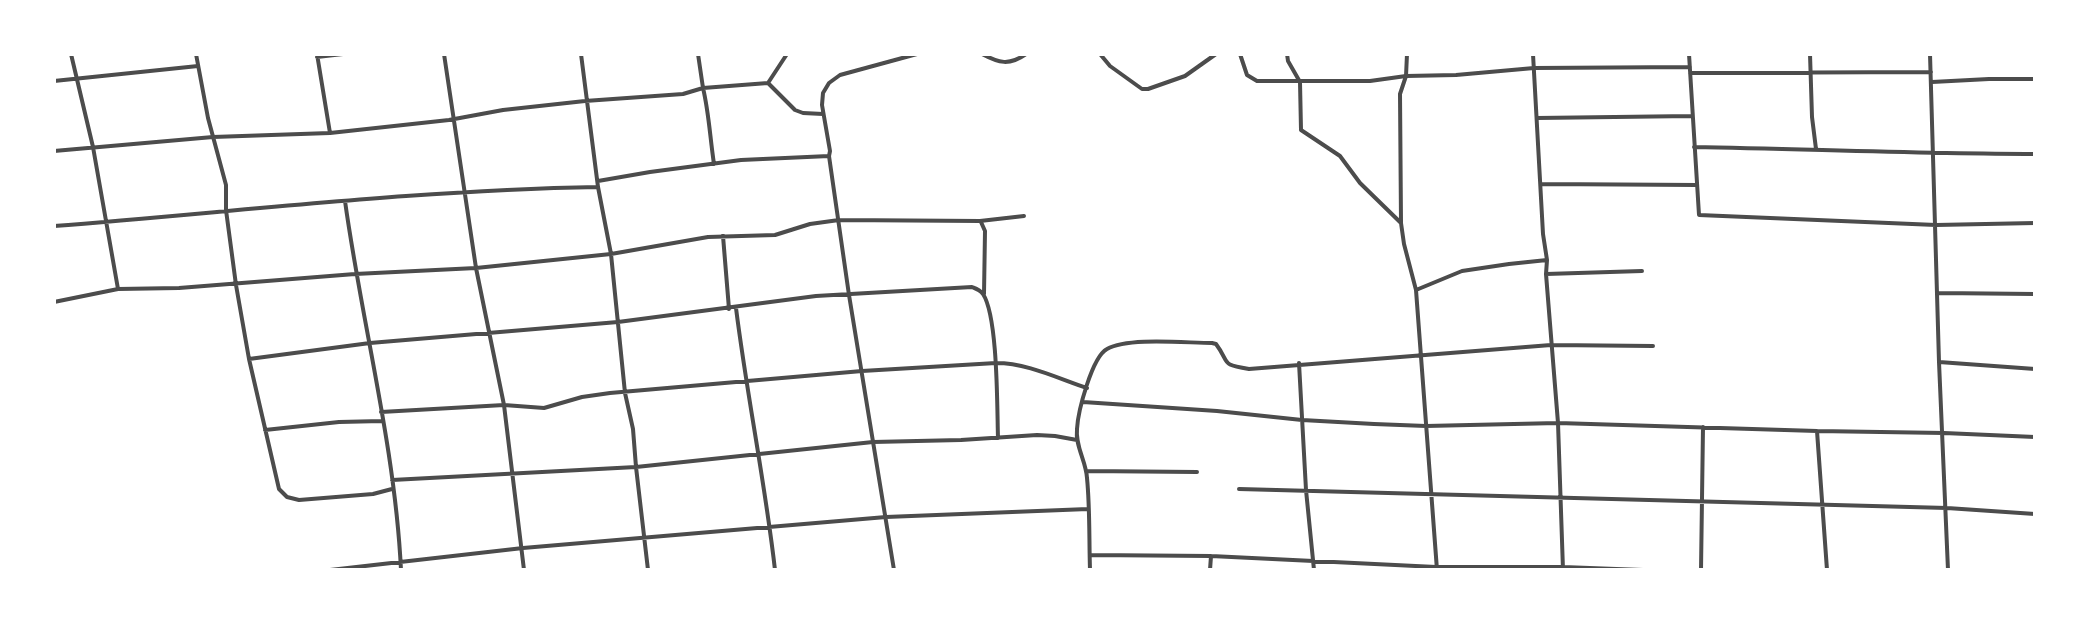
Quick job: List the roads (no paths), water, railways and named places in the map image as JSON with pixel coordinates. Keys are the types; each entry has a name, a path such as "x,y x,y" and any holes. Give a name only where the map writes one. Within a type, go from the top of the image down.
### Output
{"street":[{"path":"71,54 93,147 118,289"},
{"path":"196,54 213,137 226,185 226,210 249,359 279,489 287,497 299,500 373,494 392,489"},
{"path":"330,133 317,55 343,54"},
{"path":"444,54 476,268 504,405 524,570"},
{"path":"581,54 598,186 611,254 625,393 633,429 648,570"},
{"path":"698,54 710,117 709,130 714,164"},
{"path":"54,151 213,137 330,133 453,119 503,110 683,94 703,87 754,86 768,83 787,54"},
{"path":"894,570 849,296 823,114 824,93 829,83 840,75 917,54"},
{"path":"982,54 996,61 1008,63 1026,54"},
{"path":"1100,54 1110,66 1142,89 1185,76 1216,54"},
{"path":"1240,54 1247,75 1257,81 1370,81 1406,76 1456,75 1534,68 1931,72"},
{"path":"1287,54 1288,61 1300,82 1301,130 1340,156 1360,183 1401,224"},
{"path":"1407,54 1406,76 1400,94 1401,224 1416,290 1437,568"},
{"path":"1533,54 1543,234 1547,260 1546,274 1558,423 1563,569"},
{"path":"1689,54 1699,215 1936,225 2035,224"},
{"path":"1810,54 1812,117 1816,149"},
{"path":"1930,54 1948,570"},
{"path":"54,81 198,66"},
{"path":"1932,82 2035,79"},
{"path":"768,83 795,110 803,113 823,114"},
{"path":"1538,118 1692,116"},
{"path":"1694,147 1933,154 2035,154"},
{"path":"598,181 741,160 830,156"},
{"path":"1540,184 1697,185"},
{"path":"54,226 345,201 598,186"},
{"path":"345,201 355,274 370,343 392,480 401,570"},
{"path":"54,302 118,289 236,285 355,274 476,268 611,254 673,242 723,236 775,235 810,224 839,220 980,221 1024,216"},
{"path":"980,221 985,231 984,295 990,311 996,363 998,438"},
{"path":"723,236 729,309"},
{"path":"1416,290 1462,271 1547,260"},
{"path":"1546,274 1642,271"},
{"path":"249,359 370,343 618,322 816,296 849,296 964,286 979,290 984,295"},
{"path":"1938,293 2035,294"},
{"path":"736,308 775,570"},
{"path":"1090,570 1086,471 1077,441 1077,427 1096,360 1105,349 1119,344 1138,342 1212,343 1216,344 1226,363 1249,369 1299,363 1551,345 1653,346"},
{"path":"1939,362 2035,369"},
{"path":"381,412 504,405 544,408 582,397 862,371 996,363 1026,366 1087,388"},
{"path":"1299,363 1305,490 1314,570"},
{"path":"1083,402 1217,411 1302,420 1426,426 1558,423 2035,437"},
{"path":"265,430 339,422 382,421"},
{"path":"1701,570 1703,427"},
{"path":"1817,431 1827,570"},
{"path":"392,480 636,467 873,441 1037,435 1077,441"},
{"path":"1086,471 1197,472"},
{"path":"1239,489 1947,508 2035,514"},
{"path":"330,570 523,548 886,517 1088,509"},
{"path":"1090,555 1211,556 1437,568 1643,570"},
{"path":"1210,570 1211,556"}]}
